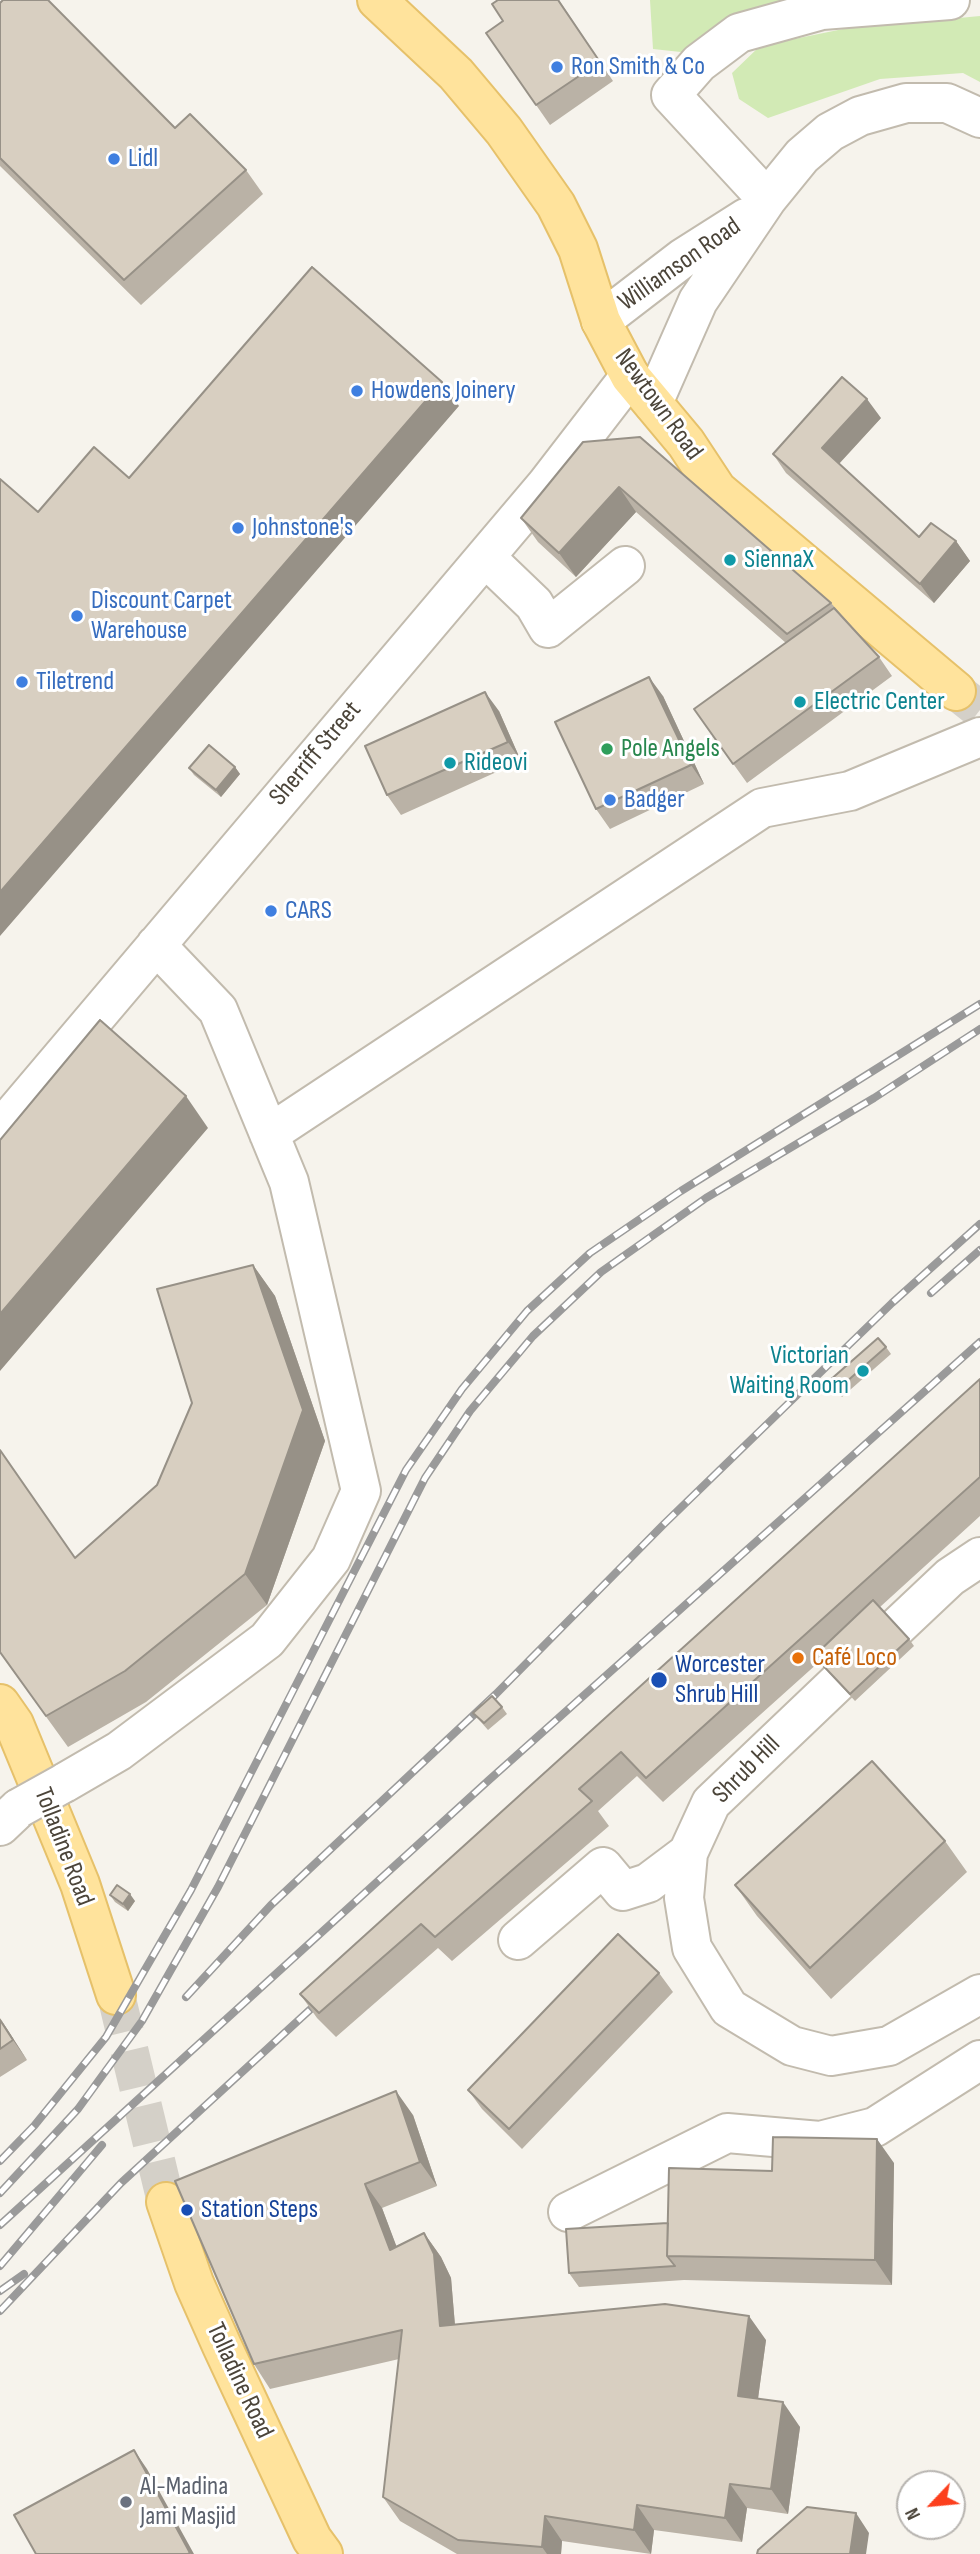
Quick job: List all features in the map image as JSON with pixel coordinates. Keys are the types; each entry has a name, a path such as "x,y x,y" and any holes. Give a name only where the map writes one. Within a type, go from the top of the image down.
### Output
{"main road":[{"name":"Newtown Road","path":"377,0 456,74 503,131 548,195 578,249 601,321 642,390 686,443 717,490 956,691"},
{"name":"Tolladine Road","path":"0,1704 14,1724 80,1884 116,1994"},
{"name":"Tolladine Road","path":"166,2202 194,2283 222,2346 312,2539 323,2554"}],"street":[{"path":"763,204 671,95 699,63 739,33 822,10 950,0"},
{"name":"Williamson Road","path":"642,390 763,204 802,156 830,132 860,116 906,103 947,103 980,118"},
{"name":"Williamson Road","path":"601,321 683,258 763,204"},
{"name":"Sherriff Street","path":"0,1130 546,485 642,390"},
{"path":"485,556 534,604 548,628 625,566"},
{"path":"269,1134 762,808 850,791 980,737"},
{"path":"6,1816 119,1751 267,1640 331,1559 361,1490 289,1182 218,1010 156,945"},
{"path":"897,1626 950,1577 980,1557"},
{"name":"Shrub Hill","path":"838,1682 711,1803 688,1853 684,1898 692,1948 729,2008 792,2046 831,2056 889,2046 980,1994"},
{"path":"519,1940 603,1867 623,1891 648,1884 688,1853"},
{"path":"568,2212 727,2133 820,2141 875,2127 980,2060"}],"green space":[{"path":"650,0 815,0 690,53 653,49"},
{"path":"980,16 980,82 963,73 880,79 768,118 739,99 732,73 760,46 843,29"}],"building":[{"name":"Lidl","path":"3,0 48,0 175,128 190,114 246,170 124,280 0,158 0,3"},
{"name":"Ron Smith & Co","path":"498,0 558,0 600,62 536,105 486,33 503,21 492,4"},
{"path":"312,267 442,382 0,892 0,479 38,512 94,447 129,478"},
{"path":"842,377 867,399 822,448 919,537 931,523 956,541 920,584 773,454"},
{"name":"SiennaX","path":"640,437 831,603 787,634 619,487 559,553 521,518 583,442"},
{"name":"Electric Center","path":"834,608 879,657 733,764 694,709"},
{"path":"649,677 691,765 596,809 555,722"},
{"path":"485,692 508,742 387,795 365,746"},
{"path":"209,745 235,767 216,790 189,768"},
{"path":"100,1020 186,1096 0,1314 0,1140"},
{"path":"253,1265 303,1410 245,1574 125,1671 46,1716 0,1652 0,1450 75,1558 157,1485 192,1403 157,1289"},
{"path":"878,1338 886,1347 837,1390 829,1381"},
{"path":"980,1379 980,1477 646,1778 621,1752 579,1789 592,1801 435,1937 421,1924 319,2013 300,1994"},
{"path":"873,1600 909,1639 850,1694 814,1656"},
{"path":"492,1696 502,1707 484,1723 473,1713"},
{"path":"872,1761 945,1841 810,1968 735,1885"},
{"path":"117,1885 130,1894 123,1904 110,1895"},
{"path":"618,1934 659,1973 509,2129 468,2090"},
{"path":"0,2020 13,2040 0,2049"},
{"path":"396,2091 420,2162 365,2184 390,2250 424,2233 434,2254 440,2326 665,2304 749,2316 738,2396 783,2402 771,2489 730,2484 725,2518 637,2505 634,2530 545,2516 542,2547 458,2540 383,2497 402,2330 254,2364 175,2181"},
{"path":"773,2137 877,2139 875,2260 667,2256 669,2168 772,2171"},
{"path":"668,2223 667,2256 675,2266 569,2273 566,2229"},
{"name":"Al-Madina Jami Masjid","path":"134,2450 190,2553 36,2554 14,2515"},
{"path":"807,2507 856,2513 850,2554 757,2554 758,2550"}],"tunnel":[{"path":"956,691 980,710"},
{"path":"116,1995 166,2202"}],"railway":[{"path":"0,2161 34,2126 106,2037 191,1890 406,1470 462,1389 527,1311 590,1253 681,1191 980,1004"},
{"path":"0,2193 78,2109 142,2021 218,1887 425,1478 470,1411 533,1336 601,1272 706,1198 874,1098 980,1029"},
{"path":"186,1997 271,1905 496,1694 664,1524 892,1303 980,1224"},
{"path":"931,1293 980,1250"},
{"path":"0,2225 489,1780 980,1342"},
{"path":"0,2311 121,2183 326,1995"},
{"path":"0,2266 102,2145"},
{"path":"0,2291 24,2274"}],"place":[{"name":"Ron Smith & Co","path":"557,67"},
{"name":"Lidl","path":"114,159"},
{"name":"Howdens Joinery","path":"357,391"},
{"name":"Johnstone's","path":"238,528"},
{"name":"SiennaX","path":"730,560"},
{"name":"Discount Carpet Warehouse","path":"77,616"},
{"name":"Tiletrend","path":"22,682"},
{"name":"Electric Center","path":"800,702"},
{"name":"Pole Angels","path":"607,749"},
{"name":"Rideovi","path":"450,763"},
{"name":"Badger","path":"610,800"},
{"name":"CARS","path":"271,911"},
{"name":"Victorian Waiting Room","path":"863,1371"},
{"name":"Café Loco","path":"798,1658"},
{"name":"Worcester Shrub Hill","path":"659,1680"},
{"name":"Station Steps","path":"187,2210"},
{"name":"Al-Madina Jami Masjid","path":"126,2502"}]}
